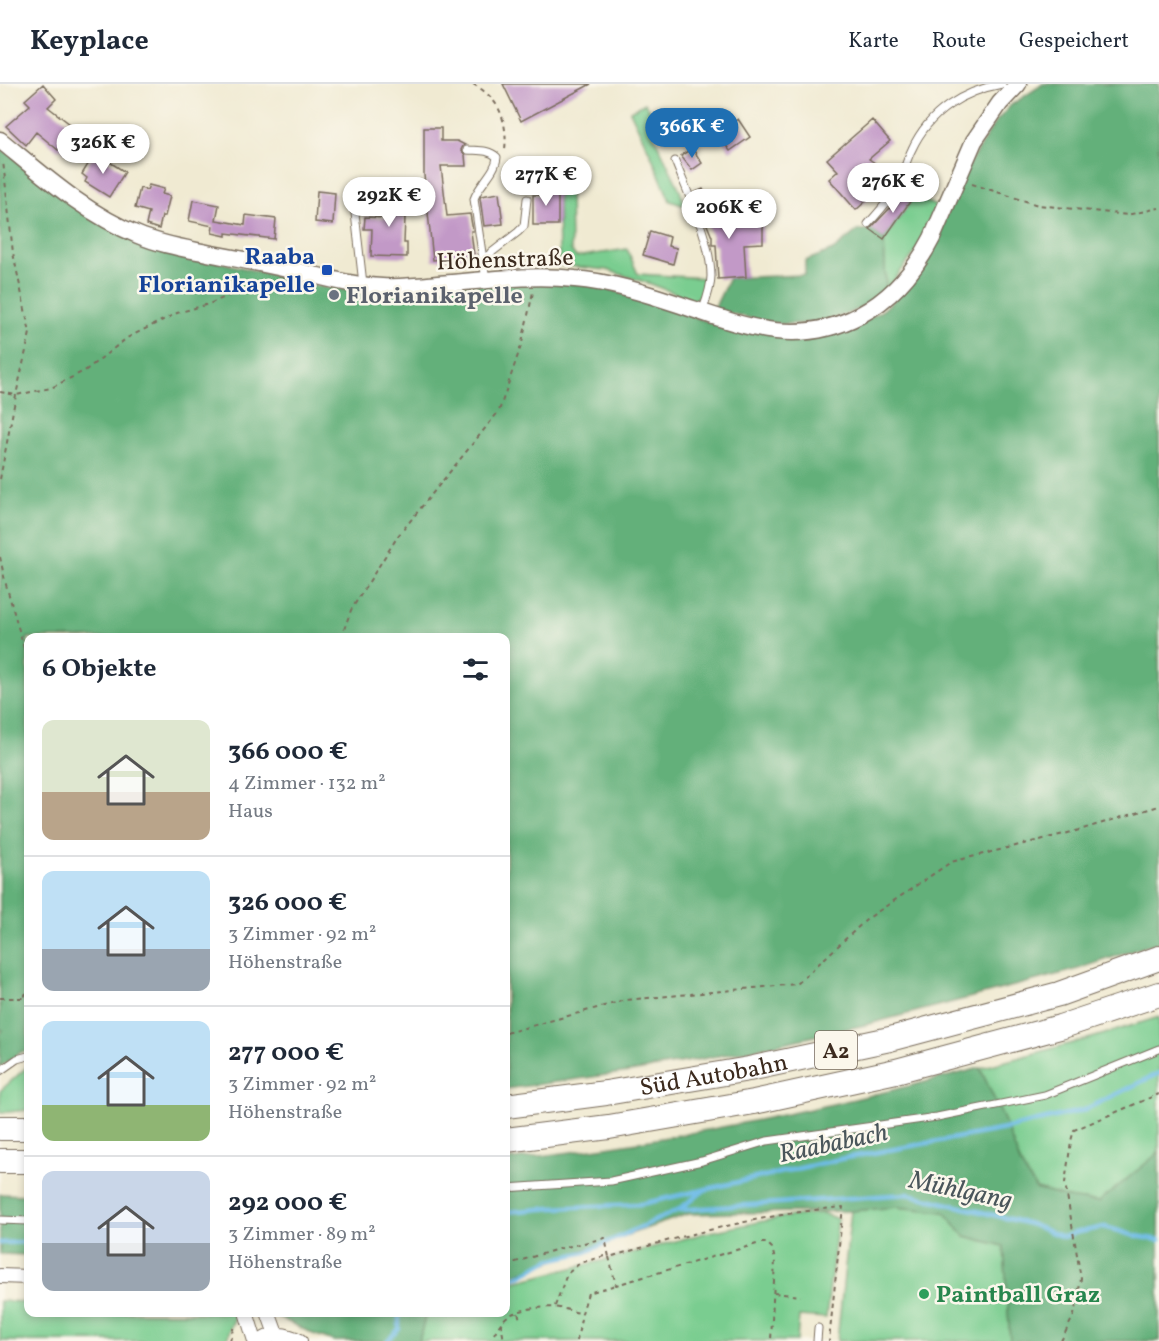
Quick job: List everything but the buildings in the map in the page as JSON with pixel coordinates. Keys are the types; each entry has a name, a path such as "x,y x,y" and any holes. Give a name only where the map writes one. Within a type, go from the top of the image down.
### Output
{"highway":[{"name":"Süd Autobahn","path":"510,1105 606,1093 749,1069 890,1039 1059,994 1159,958"},
{"name":"Süd Autobahn","path":"510,1139 609,1127 753,1102 896,1071 1060,1027 1159,994"},
{"path":"0,1128 24,1128"},
{"path":"0,1161 24,1161"}],"street":[{"name":"Höhenstraße","path":"0,140 73,198 112,224 140,236 171,245 380,287 536,277 586,280 614,285 750,328 806,332 851,320 882,301 910,273 932,238 974,141 1011,84"},
{"path":"0,1276 24,1277"},
{"path":"248,1317 255,1341"},
{"path":"270,1317 276,1334"},
{"path":"261,1341 276,1334 290,1336 300,1341"}],"lane":[{"path":"868,225 895,191 911,151 935,116 946,106 983,88 1011,84"},
{"path":"467,150 486,151 497,157 496,163 474,199 486,280"},
{"path":"675,161 701,230 709,260 710,287 702,312"},
{"path":"482,260 524,226 527,199"},
{"path":"355,213 363,285"},
{"path":"510,1188 611,1181 702,1161 767,1141 937,1118 1045,1095 1159,1049"},
{"path":"0,1071 17,1059 24,1057"},
{"path":"0,1221 24,1221"},
{"path":"817,1341 818,1328"}],"path":[{"path":"473,84 492,98 504,121 505,147 502,157 496,163"},
{"path":"0,140 13,253 30,333 0,479"},
{"path":"957,179 1038,205 1127,215 1159,208"},
{"path":"0,392 16,395 51,387 86,370 128,338 177,313 209,304 287,269"},
{"path":"342,633 351,609 398,536 499,411 522,344 536,277"},
{"path":"0,557 24,648"},
{"path":"510,1032 626,1000 797,984 867,919 951,862 1076,831 1159,806"},
{"path":"0,998 24,998"},
{"path":"1061,1341 1074,1315 1082,1279 1065,1183 1074,1130 1159,1094"},
{"path":"554,1307 567,1274 580,1263 608,1254 763,1218 843,1207 829,1341"},
{"path":"510,1264 605,1238 616,1285"},
{"path":"577,1341 588,1293 748,1246 767,1243 772,1248 775,1260 771,1341"},
{"path":"774,1293 801,1296"},
{"path":"510,1316 544,1307 582,1313"},
{"path":"518,1312 520,1319"},
{"path":"494,1334 508,1317"},
{"path":"501,1323 504,1341"}],"green space":[{"path":"1043,84 1159,84 1159,942 1075,970 865,1025 756,1049 636,1071 510,1088 510,633 24,633 24,1052 0,1067 0,1034 3,1030 0,1030 0,148 169,250 323,287 340,289 585,281 709,322 837,333 883,310 908,287 971,161 994,124 1011,105"},
{"path":"645,103 652,114 648,117 648,123 679,188 685,206 670,201 630,111"},
{"path":"558,187 570,187 571,250 576,257 627,249 638,274 706,278 702,295 694,300 607,270 559,265"},
{"path":"914,196 940,208 930,234 886,290 884,239"},
{"path":"870,229 884,239 886,290 857,310 821,323 782,324 714,309 729,278 805,275 805,261 833,250 857,231"},
{"path":"1159,1017 1158,1154 1099,1202 1073,1199 1036,1189 1021,1165 1004,1120 980,1068"},
{"path":"980,1068 1004,1120 1021,1165 1036,1189 1073,1199 1099,1202 1159,1150 1159,1341 1010,1341 1004,1246 965,1236 944,1212 897,1207 851,1211 688,1214 510,1276 510,1160 685,1134 863,1097"},
{"path":"24,1070 24,1110 0,1113 0,1091"},
{"path":"0,1194 24,1195 24,1255 0,1254"},
{"name":"Paintball Graz","path":"897,1207 944,1212 965,1236 1004,1246 1010,1341 837,1341 851,1211"},
{"path":"822,1213 838,1219 826,1318 799,1316 797,1341 419,1341 425,1317 510,1317 510,1283 705,1233 784,1217"},
{"path":"0,1301 24,1302 24,1317 235,1317 227,1341 0,1341"},
{"path":"278,1317 425,1317 419,1341 334,1341 313,1334"}],"waterway":[{"name":"Raababach","path":"510,1212 641,1204 845,1158 1000,1130 1084,1110 1159,1073"},
{"path":"510,1279 549,1260 586,1252 678,1210 706,1189"},
{"name":"Mühlgang","path":"678,1210 908,1194 1030,1224 1063,1237 1105,1227 1159,1240"},
{"name":"Raababach","path":"0,1243 24,1242"},
{"path":"387,1341 399,1329 399,1317"}],"place":[{"name":"Raaba Florianikapelle","path":"327,270"},
{"name":"Florianikapelle","path":"334,295"},
{"name":"Paintball Graz","path":"924,1294"}]}
